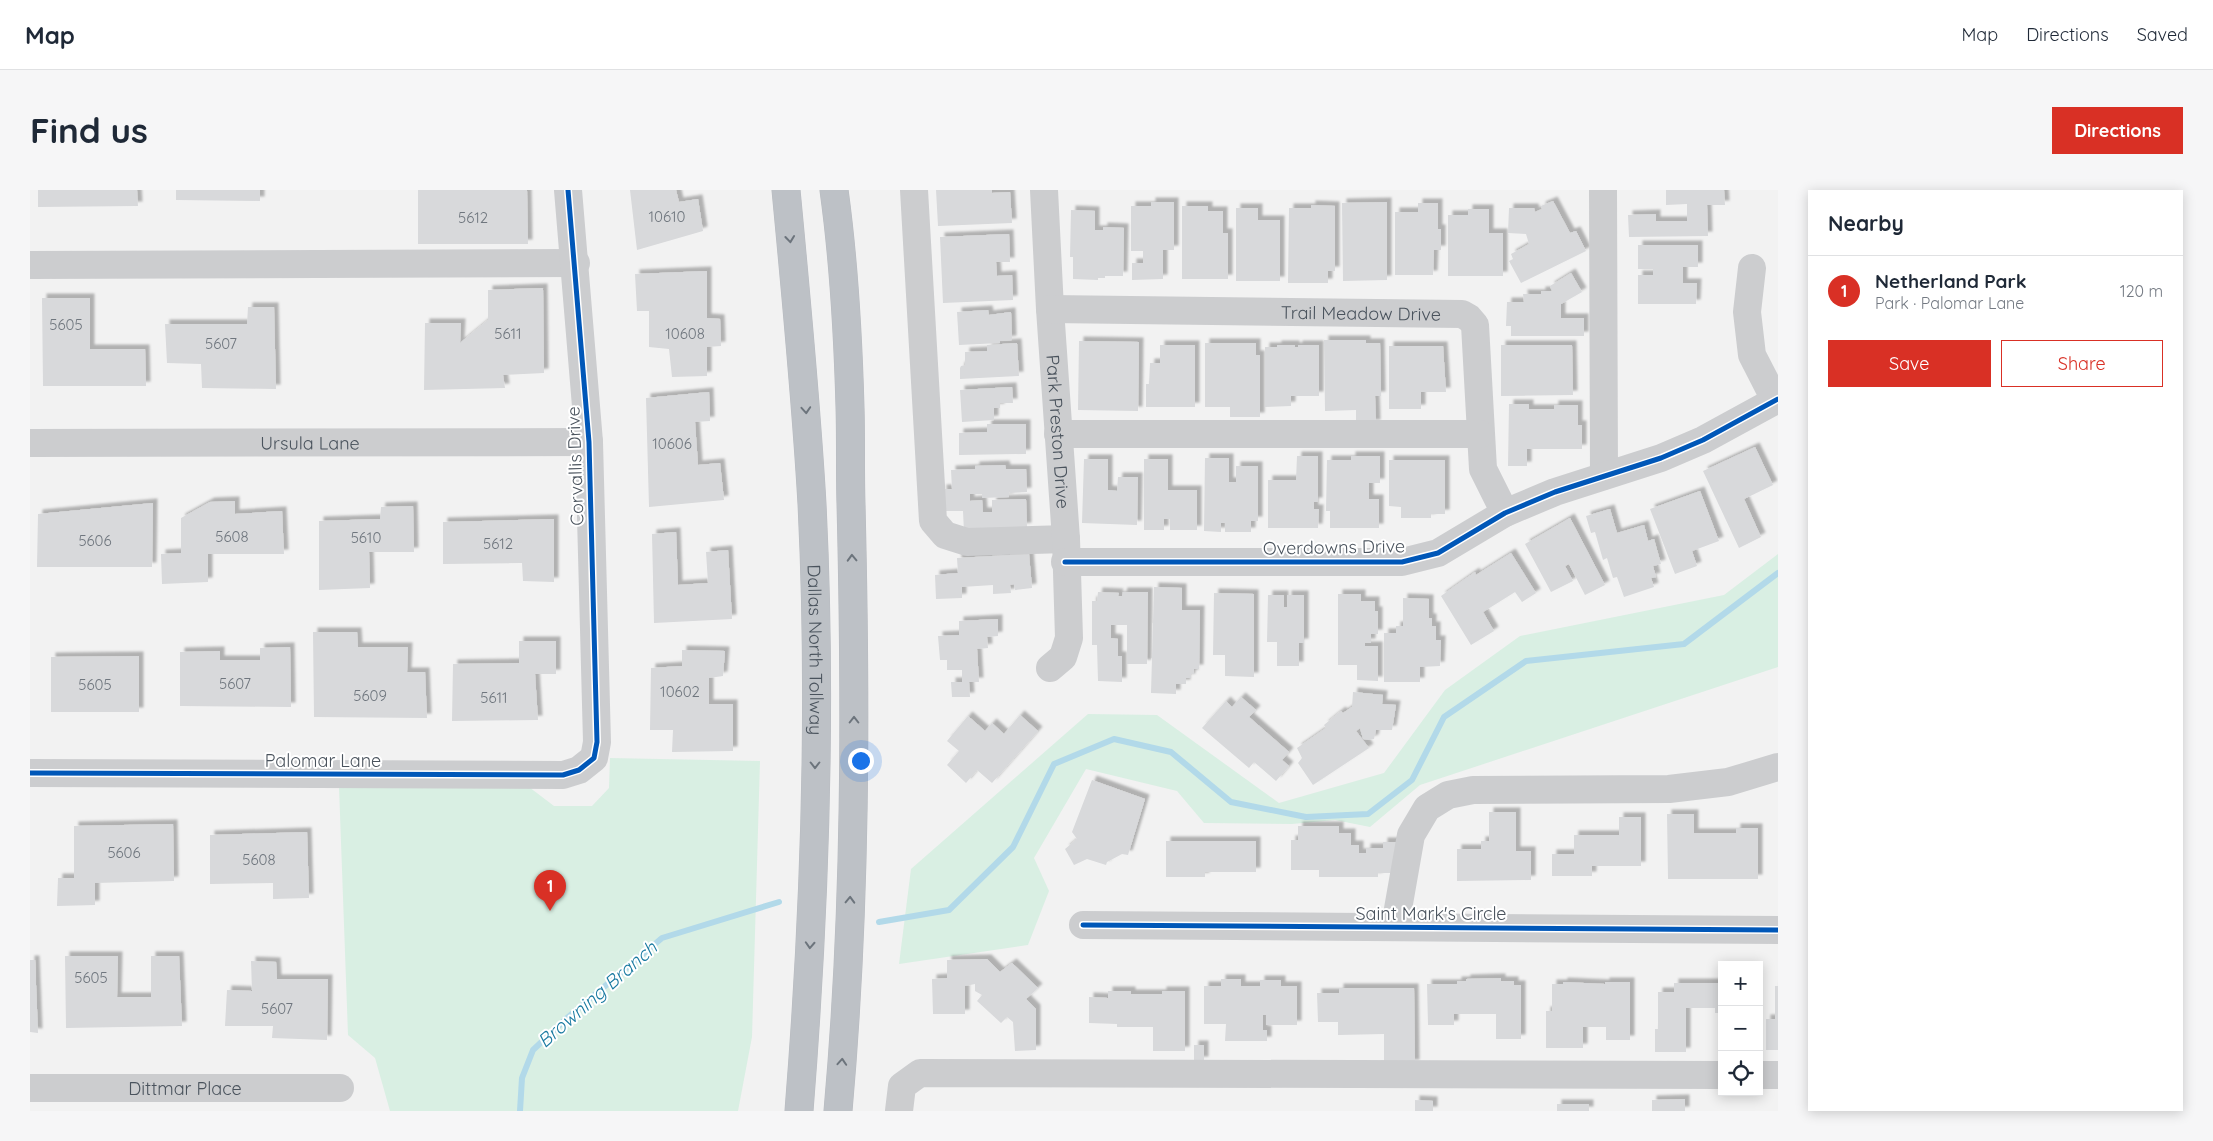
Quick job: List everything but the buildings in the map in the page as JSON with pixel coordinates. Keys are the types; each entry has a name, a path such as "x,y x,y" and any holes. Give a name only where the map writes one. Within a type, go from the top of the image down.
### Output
{"highway":[{"name":"Dallas North Tollway","path":"786,190 803,362 812,506 816,648 810,932 799,1111"},
{"path":"834,190 838,224 850,408 854,652 854,777 849,925 838,1111"},
{"path":"838,190 838,224"}],"street":[{"name":"Corvallis Drive","path":"568,190 576,263 589,442 597,742"},
{"name":"Overdowns Drive","path":"914,190 933,522 945,535 967,542 1065,550 1402,562 1438,553 1505,514 1555,492 1661,458 1703,440 1776,400"},
{"name":"Park Preston Drive","path":"1044,190 1069,638 1063,657 1050,668"},
{"path":"1603,190 1604,476"},
{"path":"30,265 576,263"},
{"path":"1752,268 1747,312 1752,356 1776,400"},
{"name":"Trail Meadow Drive","path":"1050,309 1462,314 1475,325 1483,469 1505,514"},
{"path":"1058,434 1480,434"},
{"name":"Ursula Lane","path":"30,443 589,442"},
{"name":"Palomar Lane","path":"30,773 563,775 579,770 594,758 597,742"},
{"path":"1395,926 1411,835 1428,808 1448,795 1473,790 1669,789 1728,782 1778,767"},
{"name":"Saint Mark's Circle","path":"1083,926 1395,926 1778,930"},
{"path":"899,1111 902,1086 920,1073 1718,1075"},
{"path":"1763,1075 1778,1075"},
{"name":"Dittmar Place","path":"30,1088 186,1100 340,1088"}],"green space":[{"path":"1778,554 1778,667 1420,785 1370,827 1335,820 1292,824 1204,823 1177,791 1086,769 1034,858 1049,891 1028,945 899,964 911,869 1088,714 1157,715 1279,803 1384,773 1445,690 1520,636 1724,595"},
{"path":"610,758 760,761 752,1037 738,1111 390,1111 375,1058 348,1035 339,787 529,787 554,806 592,806 609,788"}],"waterway":[{"name":"Browning Branch","path":"879,922 949,910 1013,847 1054,764 1114,739 1171,752 1231,802 1306,817 1368,814 1412,780 1444,717 1526,661 1684,644 1778,573"},
{"name":"Browning Branch","path":"520,1111 522,1078 533,1050 567,1018 662,938 779,902"}],"cycle path":[{"path":"30,773 563,775 579,770 594,758 597,742 589,442 568,190"},
{"path":"1065,562 1402,562 1438,553 1505,513 1555,492 1661,458 1703,440 1778,399"},
{"path":"1083,925 1778,930"}],"place":[{"name":"Netherland Park","path":"550,911"}]}
